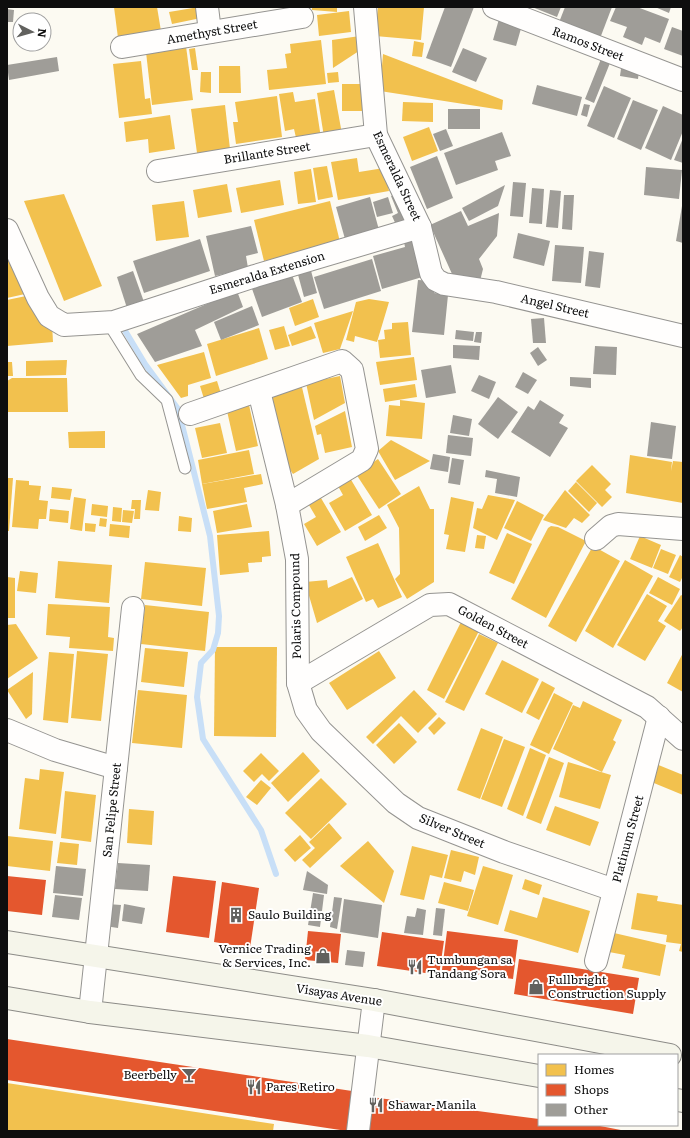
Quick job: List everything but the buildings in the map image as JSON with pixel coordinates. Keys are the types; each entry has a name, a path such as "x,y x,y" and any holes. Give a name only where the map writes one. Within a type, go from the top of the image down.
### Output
{"main road":[{"name":"Visayas Avenue","path":"7,942 374,1000 665,1054"},
{"path":"7,998 90,1012 368,1046 538,1076"}],"street":[{"path":"207,7 210,32"},
{"name":"Esmeralda Street","path":"365,7 376,135 420,227 431,273"},
{"name":"Ramos Street","path":"494,7 683,80"},
{"name":"Amethyst Street","path":"122,47 302,17"},
{"name":"Brillante Street","path":"158,171 376,135"},
{"name":"Esmeralda Extension","path":"111,322 255,276 420,227"},
{"path":"7,230 38,298 49,316 64,325 111,322"},
{"name":"Angel Street","path":"431,273 436,280 444,284 496,292 683,336"},
{"path":"190,414 342,361 352,370 367,449 362,460 288,505"},
{"name":"Polaris Compound","path":"259,390 288,505 297,558 298,683"},
{"path":"596,539 611,526 618,524 676,528 683,545"},
{"name":"Golden Street","path":"298,683 430,604 449,604 647,708 660,717 683,739"},
{"name":"San Felipe Street","path":"90,1012 132,608"},
{"name":"Silver Street","path":"298,683 306,710 321,731 396,803 418,818 504,852 614,890"},
{"name":"Platinum Street","path":"596,961 660,717"},
{"path":"7,730 55,750 116,768"},
{"path":"358,1131 374,1000"}],"lane":[{"path":"111,322 141,375 167,400 185,468"}],"waterway":[{"path":"121,324 145,364 178,409 210,536 219,616 218,633 213,650 201,663 197,697 203,739 261,830 276,874"}],"place":[{"name":"Saulo Building","path":"236,915"},
{"name":"Vernice Trading & Services, Inc.","path":"323,956"},
{"name":"Tumbungan sa Tandang Sora","path":"415,967"},
{"name":"Fullbright Construction Supply","path":"536,987"},
{"name":"Beerbelly","path":"189,1075"},
{"name":"Pares Retiro","path":"254,1087"},
{"name":"Shawar-Manila","path":"376,1105"}]}
